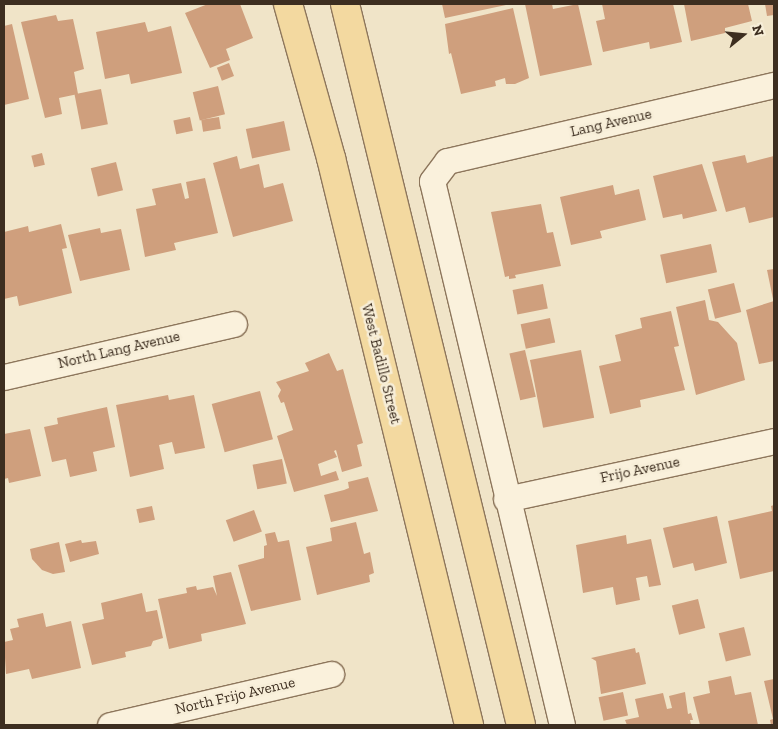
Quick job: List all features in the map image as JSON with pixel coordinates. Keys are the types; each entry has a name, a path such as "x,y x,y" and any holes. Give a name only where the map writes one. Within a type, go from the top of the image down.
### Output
{"main road":[{"name":"West Badillo Street","path":"288,4 331,158 468,725"},
{"path":"345,4 521,725"}],"street":[{"name":"Lang Avenue","path":"506,499 432,181 447,161 774,85"},
{"name":"North Lang Avenue","path":"4,377 234,324"},
{"name":"Frijo Avenue","path":"506,499 774,440"},
{"path":"506,499 562,725"},
{"name":"North Frijo Avenue","path":"110,725 331,674"}],"building":[{"path":"208,4 240,4 253,38 226,49 230,60 210,68 185,13"},
{"path":"442,4 506,4 506,5 445,18"},
{"path":"525,4 552,4 553,9 578,4 592,65 540,76"},
{"path":"602,4 673,4 682,42 650,49 649,42 603,52 596,21 605,19"},
{"path":"684,4 748,4 752,21 725,28 725,33 691,41"},
{"path":"765,4 774,4 774,15 767,16"},
{"path":"513,8 529,78 515,84 506,84 505,78 495,81 496,86 461,94 451,53 449,54 445,24"},
{"path":"56,15 58,21 73,19 84,69 74,72 78,94 59,98 62,114 45,118 21,22"},
{"path":"145,22 148,32 171,26 182,73 131,84 129,74 105,79 96,32"},
{"path":"12,24 29,99 4,105 4,26"},
{"path":"229,63 234,76 222,81 217,68"},
{"path":"218,86 225,114 200,120 193,92"},
{"path":"101,89 108,124 81,129 74,94"},
{"path":"190,117 193,131 176,134 173,121"},
{"path":"219,117 221,129 203,132 201,120"},
{"path":"284,121 290,150 252,158 246,129"},
{"path":"42,153 45,165 34,167 31,156"},
{"path":"745,155 747,163 774,156 774,217 749,223 745,207 726,212 712,162"},
{"path":"237,156 240,169 259,164 264,188 283,183 293,221 233,237 213,163"},
{"path":"116,162 123,190 98,196 91,168"},
{"path":"702,164 717,211 683,219 682,214 663,218 653,176"},
{"path":"205,178 218,233 174,243 176,250 145,257 136,209 156,205 152,189 181,183 185,199 189,198 186,182"},
{"path":"613,185 615,195 639,189 646,220 600,231 602,238 571,245 560,197"},
{"path":"541,204 547,233 553,232 561,266 515,275 516,278 509,279 509,276 505,277 491,212"},
{"path":"61,224 67,248 62,249 72,293 19,306 17,296 4,299 4,232 28,226 29,232"},
{"path":"100,228 101,233 121,229 130,270 80,281 68,235"},
{"path":"711,244 717,272 666,283 660,255"},
{"path":"774,269 774,299 773,299 767,270"},
{"path":"734,283 741,312 715,319 708,290"},
{"path":"543,284 548,309 517,314 513,290"},
{"path":"705,300 709,320 718,322 737,343 745,380 696,395 676,307"},
{"path":"774,301 774,361 759,364 746,310"},
{"path":"671,311 679,346 674,347 685,390 640,400 641,407 610,414 599,366 621,361 615,335 642,328 640,318"},
{"path":"550,318 555,342 526,349 521,324"},
{"path":"525,350 536,397 520,400 509,354"},
{"path":"581,350 594,418 543,428 530,360"},
{"path":"329,353 337,371 343,369 363,443 357,445 362,466 342,472 336,450 334,451 337,457 318,464 321,476 336,471 339,480 294,492 277,436 293,430 284,402 281,403 278,396 281,390 276,382 309,371 305,363"},
{"path":"260,391 273,439 225,452 212,404"},
{"path":"168,395 169,400 194,395 205,448 175,454 172,442 159,445 164,469 130,477 116,405"},
{"path":"107,407 115,447 93,452 97,471 70,477 66,459 52,462 44,427 58,424 57,418"},
{"path":"30,429 41,476 9,483 8,478 4,479 4,434"},
{"path":"282,459 287,484 257,489 253,465"},
{"path":"368,477 378,511 331,522 324,495 349,488 348,482"},
{"path":"774,505 774,571 740,579 728,521 772,511 771,506"},
{"path":"152,506 155,520 139,523 136,509"},
{"path":"254,510 262,532 234,542 226,520"},
{"path":"717,516 727,563 695,571 693,563 673,568 663,528"},
{"path":"356,522 364,554 370,552 374,573 369,575 370,582 317,595 306,547 332,541 330,528"},
{"path":"275,532 278,542 289,540 301,600 251,611 238,565 264,558 264,546 267,545 265,534"},
{"path":"626,535 627,544 651,539 661,585 649,587 647,576 636,578 640,600 616,605 613,587 583,593 576,545"},
{"path":"81,540 82,543 96,541 99,554 70,562 65,544"},
{"path":"59,542 65,572 53,574 42,570 32,559 30,549"},
{"path":"231,572 246,624 201,634 202,641 169,649 158,599 187,593 186,588 196,586 197,590 213,587 217,596 213,576"},
{"path":"142,593 146,612 157,610 163,638 153,641 151,646 125,652 126,657 92,665 82,624 104,619 101,603"},
{"path":"698,599 705,628 679,635 672,606"},
{"path":"43,613 46,627 71,621 81,668 32,679 29,669 6,674 4,642 13,640 10,629 19,627 17,619"},
{"path":"744,627 751,655 726,661 719,633"},
{"path":"635,648 636,653 639,652 646,684 601,694 596,661 591,658"},
{"path":"731,676 735,695 751,692 758,725 700,725 693,697 710,693 708,681"},
{"path":"774,679 774,725 771,725 770,720 773,719 764,681"},
{"path":"623,692 628,715 604,721 599,697"},
{"path":"685,692 688,714 691,713 693,720 690,720 691,725 627,725 625,720 639,717 635,699 663,693 667,709 672,708 669,696"}]}
